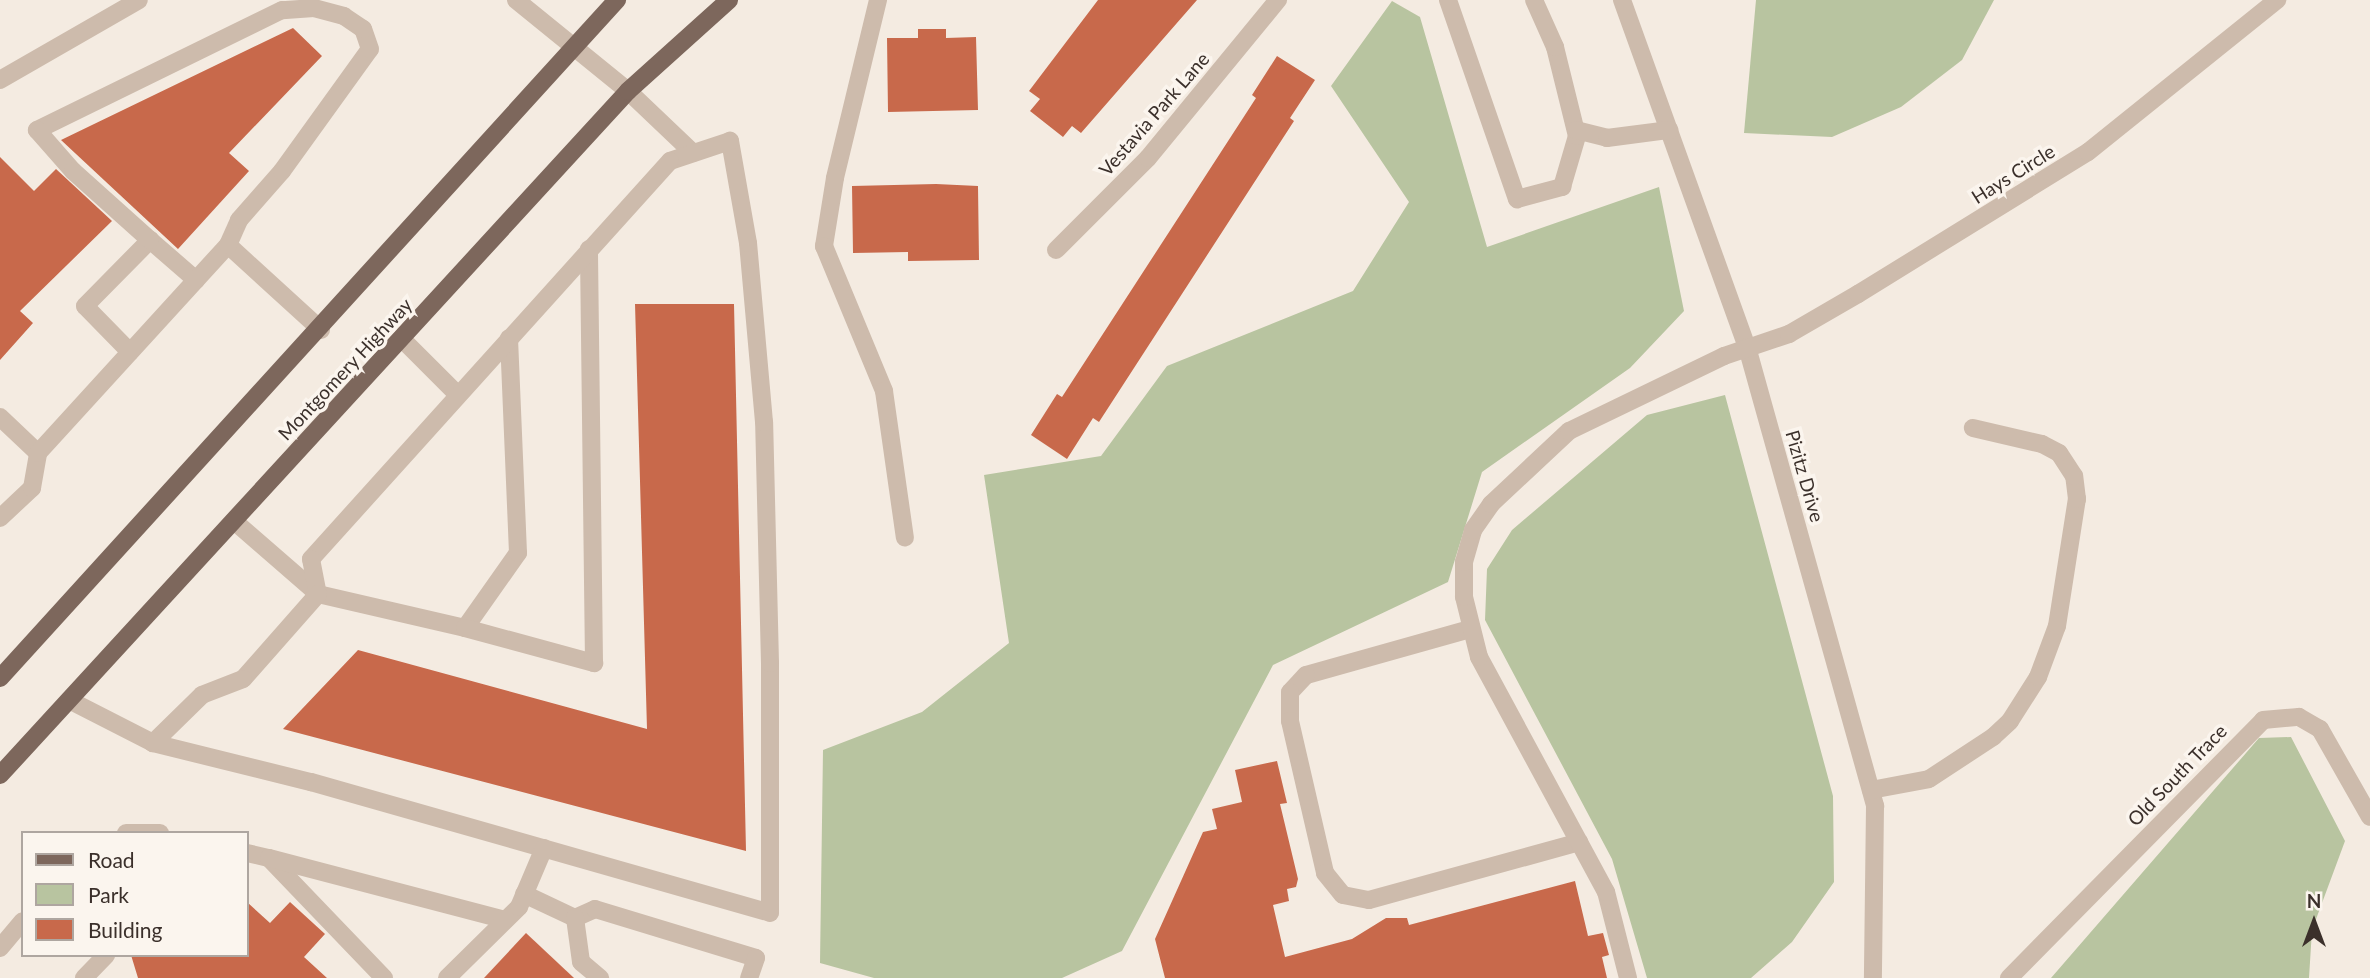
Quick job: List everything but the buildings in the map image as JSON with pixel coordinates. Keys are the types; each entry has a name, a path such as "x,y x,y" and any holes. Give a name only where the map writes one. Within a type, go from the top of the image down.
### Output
{"main road":[{"path":"0,678 321,330 617,0"},
{"name":"Montgomery Highway","path":"0,775 628,91 729,0"}],"street":[{"path":"0,80 139,0"},
{"path":"516,0 628,91 694,153"},
{"path":"878,0 835,178 824,246 884,391 905,538"},
{"name":"Vestavia Park Lane","path":"1056,250 1148,158 1278,0"},
{"path":"1448,0 1517,199 1562,187 1576,130 1555,47 1534,0"},
{"name":"Pizitz Drive","path":"1622,0 1747,347 1871,790 1875,806 1873,978"},
{"name":"Hays Circle","path":"1628,978 1606,892 1479,657 1464,597 1464,562 1473,530 1533,461 1569,431 1635,395 1747,347 1789,334 2088,152 2277,0"},
{"path":"0,518 32,488 38,453 228,245 239,220 282,171 370,49 363,29 344,16 314,8 282,10 37,130 73,171 196,280"},
{"path":"1576,130 1607,138 1668,130"},
{"path":"69,700 153,743 311,782 769,913 770,663 764,422 748,243 730,141 670,161 457,394 312,558 318,594"},
{"path":"130,352 85,306 150,240"},
{"path":"228,245 321,330"},
{"path":"234,521 318,594 466,628 594,663 589,249"},
{"path":"466,628 518,553 509,338"},
{"path":"402,339 457,394"},
{"path":"0,417 38,453"},
{"path":"1871,790 1930,779 1993,737 2010,721 2038,677 2057,626 2077,499 2074,476 2059,453 2042,444 1973,428"},
{"path":"153,743 202,695 243,679 318,594"},
{"path":"1470,629 1306,675 1290,692 1290,721 1325,873 1342,895 1369,900 1578,842"},
{"name":"Old South Trace","path":"2009,978 2263,720 2292,716 2320,729 2370,817"},
{"path":"447,978 505,920 524,894 544,848"},
{"path":"248,853 505,920"},
{"path":"269,858 384,978"},
{"path":"524,894 576,918"},
{"path":"576,918 595,909 756,958 748,978"},
{"path":"576,918 581,962 600,978"},
{"path":"0,948 21,923"},
{"path":"84,978 104,957"}],"green space":[{"path":"1756,0 1994,0 1962,60 1901,107 1832,137 1744,133"},
{"path":"1392,1 1420,17 1487,247 1659,187 1684,311 1630,368 1482,472 1448,582 1273,665 1122,951 1062,978 874,978 820,963 823,750 922,712 1009,643 984,475 1101,456 1167,366 1353,291 1409,202 1331,86"},
{"path":"1725,395 1833,796 1834,882 1792,942 1751,978 1647,978 1612,859 1485,620 1487,569 1512,530 1647,415"},
{"path":"2291,737 2345,841 2312,930 2309,978 2051,978 2259,738"}]}
